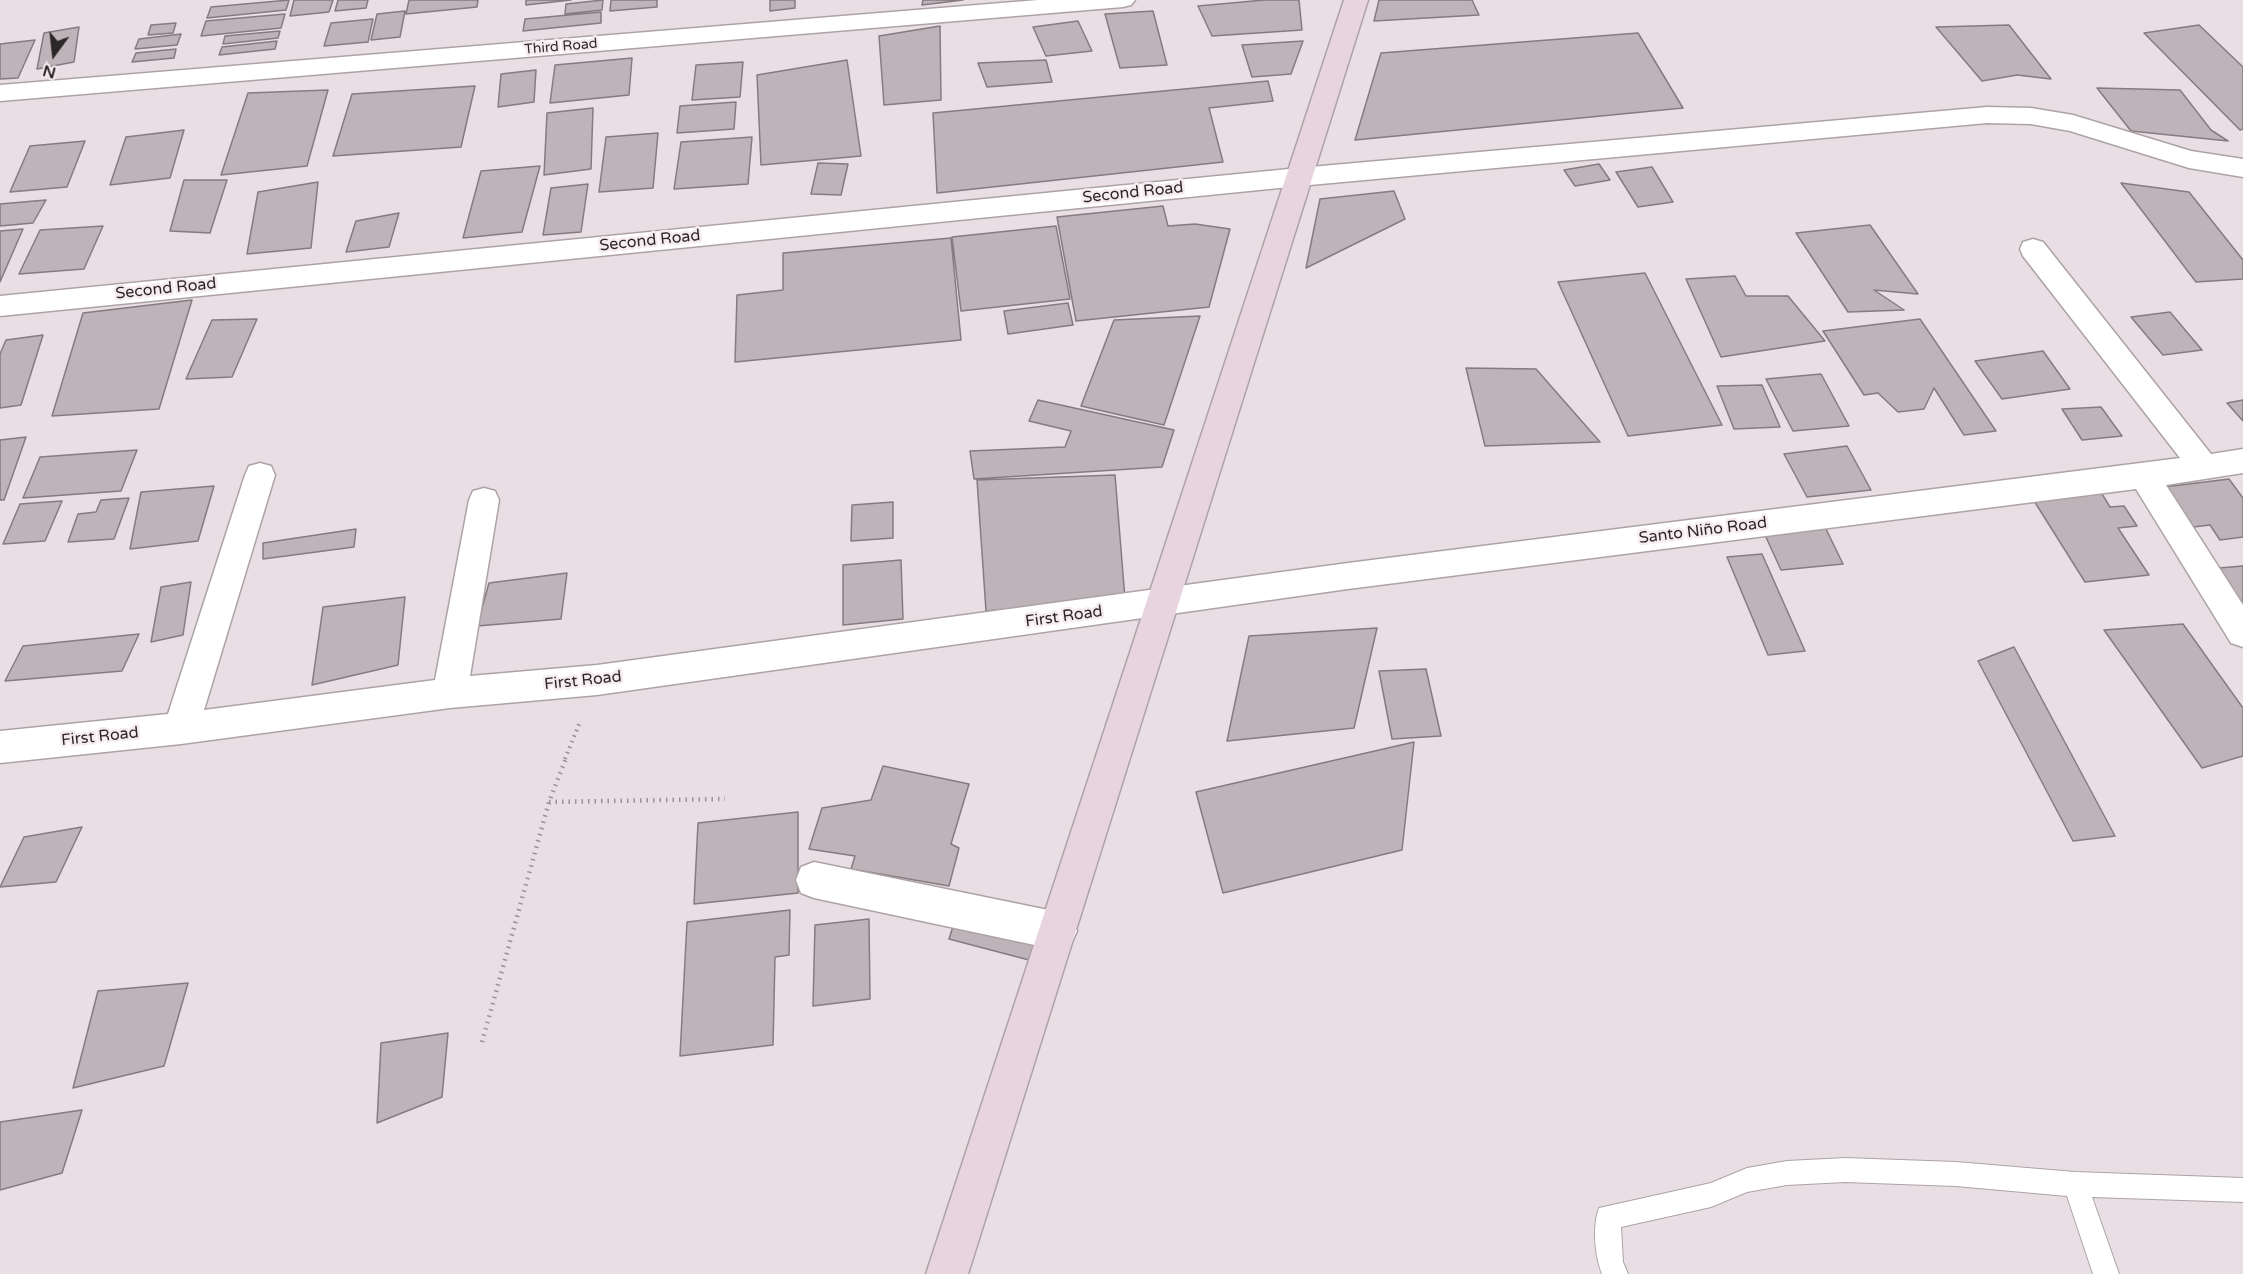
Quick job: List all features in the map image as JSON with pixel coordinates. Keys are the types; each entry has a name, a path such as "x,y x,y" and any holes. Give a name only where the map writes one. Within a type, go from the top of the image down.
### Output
{"street":[{"name":"Third Road","path":"0,93 1123,0"},
{"path":"947,1274 1356,0"},
{"name":"Second Road","path":"0,306 1299,177 1987,115 2031,116 2073,123 2189,159 2243,168"},
{"path":"2033,249 2204,467"},
{"name":"Santo Niño Road","path":"1164,603 1348,576 2144,476 2243,461"},
{"path":"181,728 260,475"},
{"path":"2144,476 2243,633"},
{"path":"450,693 484,500"},
{"name":"First Road","path":"0,747 181,728 450,693 597,680 1164,603"},
{"path":"814,880 1058,931"}],"lane":[{"path":"1615,1274 1610,1262 1608,1217 1711,1195 1747,1180 1787,1173 1845,1170 1956,1174 2075,1184 2243,1190"},
{"path":"2075,1184 2106,1274"}],"path":[{"path":"482,1042 549,802 597,680"},
{"path":"549,802 725,799"}],"building":[{"path":"289,0 286,10 207,18 211,7"},
{"path":"294,0 333,0 329,12 290,16"},
{"path":"338,0 368,0 366,8 335,11"},
{"path":"409,0 478,0 477,7 406,14"},
{"path":"526,0 571,0 526,5"},
{"path":"603,0 602,10 565,14 566,4"},
{"path":"611,0 657,0 657,7 610,11"},
{"path":"770,0 795,0 795,8 770,11"},
{"path":"923,0 963,0 922,5"},
{"path":"1264,0 1299,0 1302,30 1212,36 1198,6"},
{"path":"1379,0 1472,0 1479,15 1374,21"},
{"path":"405,11 400,37 371,40 377,14"},
{"path":"1153,11 1167,65 1120,68 1105,14"},
{"path":"601,12 601,23 523,31 525,19"},
{"path":"285,14 281,28 201,36 206,21"},
{"path":"373,19 368,42 324,46 331,23"},
{"path":"1078,21 1092,51 1046,56 1033,27"},
{"path":"176,23 173,33 148,35 151,25"},
{"path":"2009,25 2051,79 2017,75 1982,81 1936,27"},
{"path":"2199,25 2243,67 2243,129 2240,130 2144,33"},
{"path":"940,26 941,100 884,105 879,36"},
{"path":"79,27 74,62 37,69 44,33"},
{"path":"280,31 278,38 223,44 225,36"},
{"path":"1638,33 1683,108 1355,140 1381,53"},
{"path":"181,34 177,45 135,49 139,39"},
{"path":"35,40 18,78 0,79 0,44"},
{"path":"277,41 275,49 219,55 222,47"},
{"path":"1303,41 1291,74 1252,77 1242,45"},
{"path":"176,49 174,58 132,62 136,53"},
{"path":"632,58 629,95 550,103 555,65"},
{"path":"847,60 861,156 761,165 757,75"},
{"path":"1046,60 1052,82 987,87 978,63"},
{"path":"743,62 740,97 692,100 696,65"},
{"path":"536,70 534,102 498,107 501,74"},
{"path":"1268,81 1273,101 1209,108 1223,162 937,193 933,113"},
{"path":"475,86 461,147 333,156 352,94"},
{"path":"2097,88 2180,90 2211,130 2228,141 2131,131"},
{"path":"328,90 307,166 221,175 248,93"},
{"path":"736,102 734,129 677,133 680,106"},
{"path":"593,108 591,169 544,175 547,113"},
{"path":"184,130 170,178 110,185 126,137"},
{"path":"658,133 653,188 599,192 606,137"},
{"path":"752,137 748,184 674,189 681,142"},
{"path":"85,141 67,187 10,192 30,146"},
{"path":"818,163 848,164 841,195 811,194"},
{"path":"1599,164 1610,180 1575,186 1564,170"},
{"path":"540,166 522,232 463,238 481,171"},
{"path":"1652,167 1673,202 1638,207 1616,172"},
{"path":"184,180 227,180 210,233 170,231"},
{"path":"318,182 311,248 247,254 258,192"},
{"path":"2121,183 2189,192 2243,260 2243,279 2196,282"},
{"path":"588,184 581,232 543,235 551,188"},
{"path":"1394,191 1405,219 1306,268 1320,199"},
{"path":"46,200 33,223 0,226 0,204"},
{"path":"1163,206 1168,226 1195,224 1230,229 1209,307 1076,321 1057,217"},
{"path":"399,213 389,247 346,252 356,221"},
{"path":"1870,225 1918,294 1874,290 1904,310 1848,312 1796,233"},
{"path":"103,226 84,269 19,274 40,230"},
{"path":"1056,226 1070,299 961,311 952,237"},
{"path":"23,229 0,282 0,231"},
{"path":"951,238 961,340 735,362 737,295 783,290 783,253"},
{"path":"1645,273 1722,425 1628,436 1558,282"},
{"path":"1735,276 1746,296 1788,296 1825,341 1721,357 1686,279"},
{"path":"192,300 159,409 52,416 83,313"},
{"path":"1068,303 1073,325 1008,334 1004,311"},
{"path":"2170,312 2202,350 2163,355 2131,317"},
{"path":"1200,316 1164,425 1081,406 1114,320"},
{"path":"257,319 232,377 186,379 212,320"},
{"path":"1920,319 1996,431 1964,435 1934,388 1924,409 1898,412 1878,393 1864,395 1823,331"},
{"path":"43,335 21,405 0,408 0,354 6,340"},
{"path":"2043,351 2070,389 2002,399 1975,361"},
{"path":"1466,368 1536,369 1600,442 1485,446"},
{"path":"1821,374 1849,426 1793,431 1766,379"},
{"path":"1762,385 1780,427 1734,429 1717,386"},
{"path":"1038,400 1174,430 1162,467 974,479 970,451 1065,447 1071,431 1029,421"},
{"path":"2243,400 2243,421 2227,403"},
{"path":"2101,407 2122,436 2082,440 2062,409"},
{"path":"26,437 4,500 0,500 0,440"},
{"path":"1847,446 1871,490 1807,497 1784,454"},
{"path":"137,450 121,491 23,498 40,457"},
{"path":"1115,475 1125,599 986,611 977,480"},
{"path":"2229,479 2243,498 2243,537 2220,540 2210,525 2185,528 2156,488"},
{"path":"214,486 198,541 130,549 141,492"},
{"path":"2099,489 2110,507 2124,506 2137,526 2118,528 2149,575 2085,582 2031,496"},
{"path":"129,498 114,539 68,542 78,514 96,512 101,500"},
{"path":"62,501 45,541 3,544 20,504"},
{"path":"893,502 893,538 851,541 852,505"},
{"path":"356,529 354,547 263,559 263,543"},
{"path":"1826,529 1843,564 1781,570 1765,535"},
{"path":"1762,554 1805,651 1768,655 1727,557"},
{"path":"901,560 903,619 843,625 843,565"},
{"path":"2243,566 2243,624 2207,569"},
{"path":"567,573 561,619 477,626 489,583"},
{"path":"191,582 183,635 151,642 161,587"},
{"path":"405,597 398,665 312,685 323,607"},
{"path":"2183,624 2243,708 2243,756 2202,768 2104,630"},
{"path":"1377,628 1354,728 1227,741 1249,636"},
{"path":"139,634 122,671 5,681 23,646"},
{"path":"2014,647 2115,836 2073,841 1978,661"},
{"path":"1426,669 1441,736 1392,739 1379,671"},
{"path":"1414,742 1402,850 1223,893 1196,792"},
{"path":"883,766 969,784 951,844 959,848 949,886 851,869 855,856 809,849 822,808 871,800"},
{"path":"798,812 798,893 694,904 698,823"},
{"path":"82,827 56,882 0,887 24,837"},
{"path":"962,898 1042,918 1029,960 949,939"},
{"path":"790,910 789,955 775,957 773,1045 680,1056 687,922"},
{"path":"869,919 870,999 813,1006 815,925"},
{"path":"188,983 164,1066 73,1088 98,991"},
{"path":"448,1033 442,1097 377,1123 381,1043"},
{"path":"82,1110 62,1173 0,1190 0,1122"}]}
